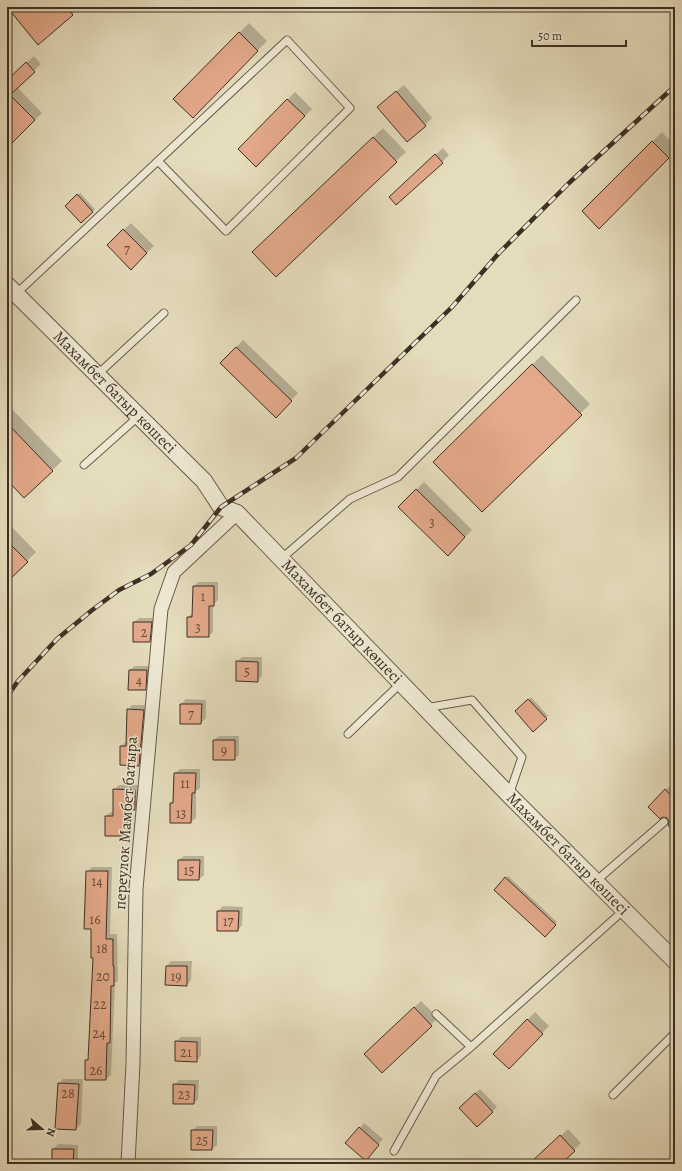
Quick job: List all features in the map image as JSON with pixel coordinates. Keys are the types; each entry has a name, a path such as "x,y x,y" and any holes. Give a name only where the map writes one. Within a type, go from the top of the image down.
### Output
{"street":[{"name":"Махамбет батыр көшесі","path":"12,289 204,481 221,507 237,513 509,796 675,961"},
{"name":"переулок Мамбет батыра","path":"128,1164 133,1063 136,889 161,609 174,572 237,513"}],"lane":[{"path":"12,289 158,161 287,40 350,108 226,231 158,161"},
{"path":"280,559 350,499 398,477 576,300"},
{"path":"98,374 164,313"},
{"path":"84,465 139,416"},
{"path":"348,734 400,684"},
{"path":"424,708 472,700 522,757 509,796"},
{"path":"596,881 664,822"},
{"path":"394,1151 436,1076 471,1047 624,910"},
{"path":"436,1014 471,1047"},
{"path":"613,1095 675,1033"}],"building":[{"path":"7,7 66,7 73,15 38,45"},
{"path":"239,32 258,51 193,118 173,99"},
{"path":"26,62 35,72 10,95 35,120 7,148 7,80"},
{"path":"396,91 426,126 407,142 377,107"},
{"path":"287,99 305,116 256,167 238,149"},
{"path":"373,137 397,162 276,277 252,252"},
{"path":"652,141 669,158 599,229 582,211"},
{"path":"435,154 443,163 396,205 389,197"},
{"path":"77,194 93,212 81,223 65,206"},
{"path":"123,229 147,253 131,270 107,245"},
{"path":"236,347 292,401 276,418 220,363"},
{"path":"532,364 582,415 482,512 433,462"},
{"path":"7,423 53,471 24,498 7,480"},
{"path":"416,489 465,537 448,556 398,507"},
{"path":"7,541 28,562 7,582"},
{"path":"193,586 214,586 214,606 209,606 209,637 187,637 187,617 192,617"},
{"path":"133,622 152,622 150,642 133,642"},
{"path":"236,661 258,662 258,682 236,681"},
{"path":"129,670 147,670 146,690 128,690"},
{"path":"528,699 547,719 533,732 515,711"},
{"path":"180,704 202,704 201,724 180,724"},
{"path":"127,709 144,710 139,766 120,765 120,746 126,746"},
{"path":"213,740 235,740 235,760 213,760"},
{"path":"174,773 196,773 195,793 192,793 191,823 170,823 170,803 173,803"},
{"path":"113,789 135,790 135,810 127,809 127,836 105,836 105,816 113,816"},
{"path":"665,789 675,800 675,833 668,825 669,821 667,818 663,817 660,819 648,807"},
{"path":"178,860 200,860 199,880 178,880"},
{"path":"86,871 108,871 106,939 113,939 114,986 111,986 110,1043 107,1043 106,1080 85,1080 85,1060 88,1060 93,958 91,958 91,929 84,929"},
{"path":"505,877 556,925 545,937 494,890"},
{"path":"217,911 239,911 238,931 217,931"},
{"path":"166,966 187,966 187,986 165,985"},
{"path":"414,1007 432,1026 382,1073 364,1054"},
{"path":"527,1019 543,1034 509,1069 493,1054"},
{"path":"175,1041 197,1042 197,1062 175,1061"},
{"path":"58,1083 79,1084 76,1130 55,1129"},
{"path":"173,1084 195,1085 194,1104 173,1104"},
{"path":"475,1093 493,1112 477,1127 459,1108"},
{"path":"359,1127 379,1145 366,1161 345,1143"},
{"path":"191,1130 213,1130 212,1150 191,1150"},
{"path":"560,1135 575,1151 561,1164 529,1164"},
{"path":"52,1149 74,1149 73,1164 52,1164"}],"railway":[{"path":"7,697 18,681 57,639 119,590 151,574 191,545 221,507 296,458 452,307 499,253 569,183 675,86"}]}
